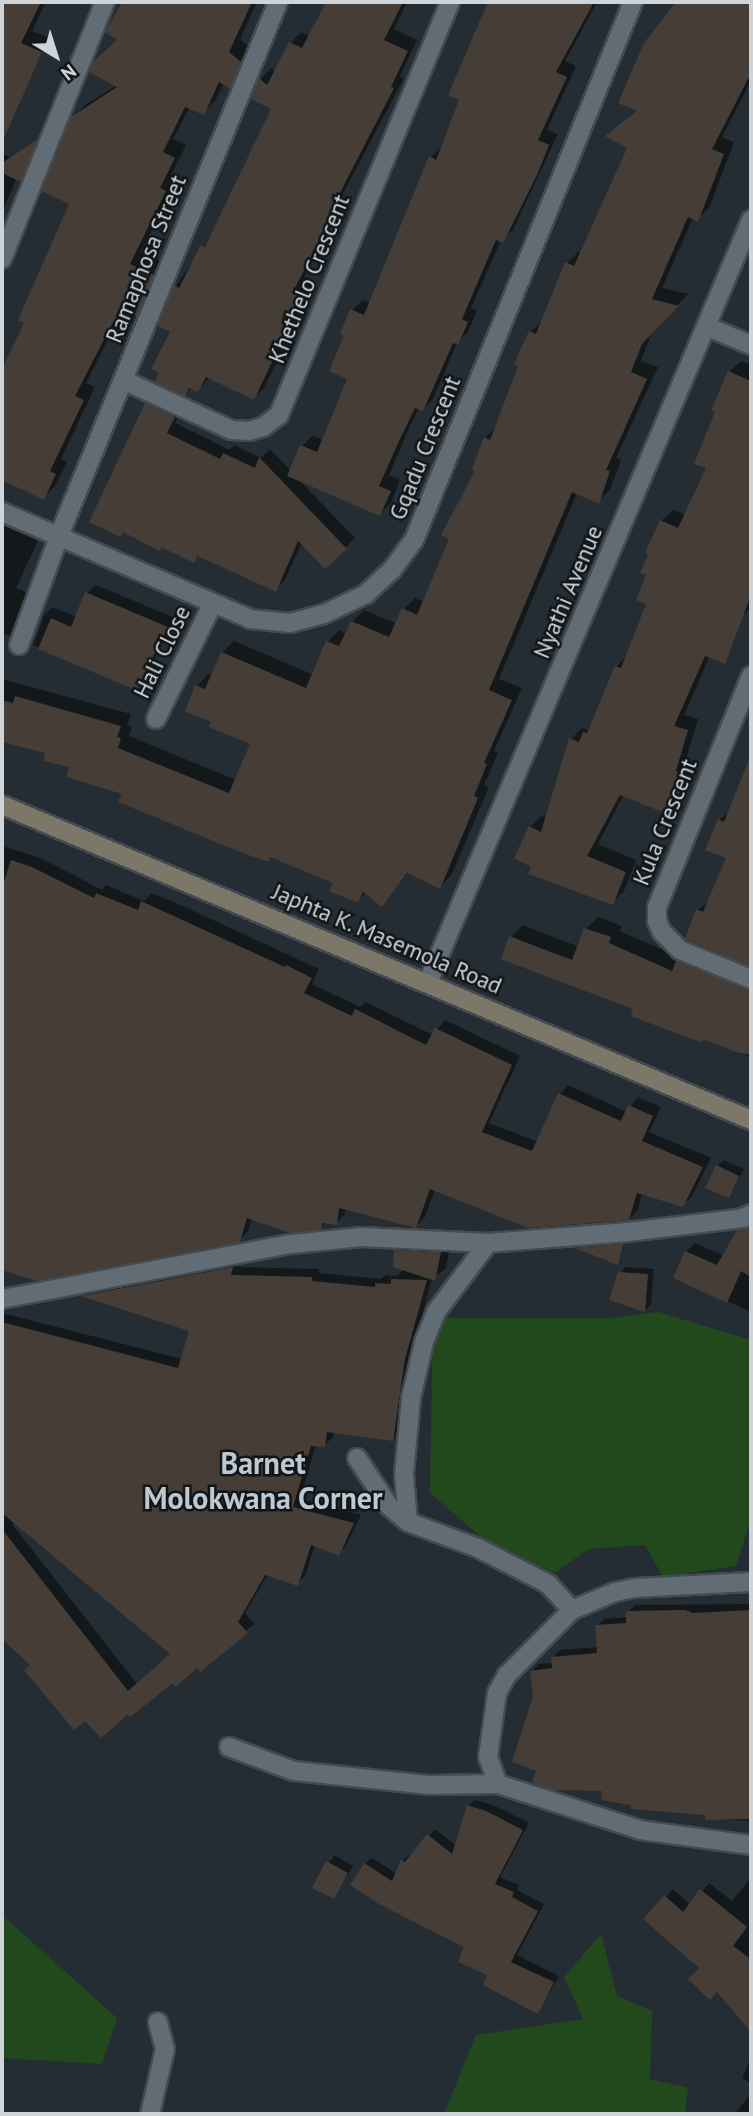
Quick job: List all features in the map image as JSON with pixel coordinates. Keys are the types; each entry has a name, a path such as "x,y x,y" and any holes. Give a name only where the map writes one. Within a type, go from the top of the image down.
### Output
{"main road":[{"name":"Japhta K. Masemola Road","path":"2,805 751,1120"}],"street":[{"path":"2,259 105,2"},
{"name":"Ramaphosa Street","path":"59,536 278,2"},
{"name":"Khethelo Crescent","path":"123,380 231,430 249,431 263,427 279,415 450,2"},
{"name":"Gqadu Crescent","path":"2,512 212,605 250,619 290,623 324,614 366,594 392,570 414,540 634,2"},
{"name":"Nyathi Avenue","path":"428,982 708,327 751,220"},
{"path":"708,327 751,345"},
{"path":"19,645 59,536"},
{"name":"Hali Close","path":"156,719 212,605"},
{"name":"Kula Crescent","path":"751,676 657,907 657,921 662,932 680,950 751,979"},
{"path":"2,1299 291,1244 362,1237 488,1243 628,1232 743,1218 751,1214"},
{"path":"408,1522 404,1474 411,1398 424,1342 436,1312 488,1243"},
{"path":"357,1458 389,1506 408,1522 478,1548 524,1571 548,1584 572,1610"},
{"path":"498,1784 488,1757 497,1693 519,1661 572,1610 615,1592 634,1588 751,1582"},
{"path":"229,1747 294,1771 430,1785 498,1784 640,1830 751,1845"},
{"path":"150,2114 165,2049 158,2022"}],"green space":[{"path":"658,1312 751,1340 751,1519 736,1566 663,1577 645,1545 588,1549 555,1573 488,1543 430,1493 433,1318 610,1318"},
{"path":"2,1915 117,2018 102,2064 2,2058"},
{"path":"601,1934 617,1996 652,2011 650,2079 688,2088 685,2114 444,2114 476,2035 583,2019 564,1977"}],"building":[{"path":"2,2 41,2 21,43 42,52 2,143"},
{"path":"122,2 252,2 229,52 241,62 230,89 219,82 204,115 185,107 163,152 175,158 160,188 166,191 130,264 154,275 137,316 124,309 116,324 113,322 75,396 84,400 50,471 56,474 44,500 2,480 2,369 24,323 18,320 69,204 41,191 71,117 117,87 89,72 94,61 117,40 105,32"},
{"path":"326,2 403,2 384,40 408,51 391,87 394,88 328,216 331,217 295,288 304,293 271,357 274,358 254,400 206,377 198,392 189,388 185,396 155,382 159,373 151,369 170,332 158,326 174,285 179,288 201,245 205,247 271,109 251,99 259,78 267,85 289,42 302,48"},
{"path":"488,2 594,2 556,72 567,77 538,140 549,145 538,173 503,243 496,240 462,319 468,322 458,345 453,343 423,411 415,408 400,439 379,486 391,491 380,516 287,476 300,445 317,452 347,379 329,371 344,336 340,334 350,309 364,315 429,156 436,160 459,100 448,95"},
{"path":"676,2 751,2 751,73 712,149 724,154 698,222 688,217 652,299 679,306 642,344 631,372 647,379 606,470 610,471 599,504 572,492 489,690 512,700 484,763 487,764 474,796 478,798 440,889 407,873 382,907 363,892 358,903 329,891 333,883 270,857 268,862 243,853 118,802 122,794 66,777 69,767 44,761 45,753 2,742 2,700 13,703 15,696 121,726 117,737 121,738 118,748 229,793 250,744 209,727 211,722 185,711 195,685 205,689 221,652 306,688 326,641 339,646 351,621 389,637 402,608 417,615 449,539 441,535 475,471 472,469 484,437 490,440 518,366 514,364 529,331 536,334 565,262 574,266 627,148 605,136 637,111 618,103 644,43"},
{"path":"38,139 21,182 2,173 2,163"},
{"path":"728,371 751,381 751,595 725,664 705,656 674,726 688,730 676,771 687,776 670,815 620,795 587,856 626,872 613,905 528,874 531,867 514,858 529,826 541,832 569,738 579,742 583,732 587,733 615,666 621,668 646,604 636,600 646,575 640,573 648,555 645,553 660,520 678,528 706,468 694,464 715,412 711,410"},
{"path":"145,403 175,417 167,433 220,459 223,453 255,468 259,457 347,549 325,569 298,541 276,592 198,556 194,563 161,547 160,551 123,532 120,537 89,522"},
{"path":"85,592 168,627 136,690 38,649 51,618 71,627"},
{"path":"750,757 751,967 685,939 696,909 703,912 726,858 705,850 718,819 724,822"},
{"path":"11,860 32,867 94,898 96,893 138,910 141,901 285,967 286,965 312,978 304,993 352,1016 355,1009 426,1045 435,1028 512,1065 482,1132 532,1151 558,1093 621,1121 628,1105 653,1116 642,1141 703,1167 683,1207 637,1193 629,1220 528,1228 430,1189 416,1228 339,1208 337,1225 323,1223 321,1230 290,1233 247,1218 240,1242 36,1281 2,1270 2,887"},
{"path":"584,928 611,937 609,943 672,971 676,961 751,990 751,1055 703,1039 702,1043 631,1016 633,1009 501,959 509,936 572,960"},
{"path":"716,1165 739,1176 729,1198 705,1188"},
{"path":"751,1227 751,1277 741,1271 727,1303 673,1278 685,1251 717,1265 737,1230"},
{"path":"623,1244 618,1265 575,1248"},
{"path":"394,1250 441,1252 435,1281 393,1267"},
{"path":"233,1267 231,1275 312,1277 312,1281 375,1287 375,1283 391,1284 391,1279 427,1280 405,1359 393,1441 327,1432 325,1447 311,1446 293,1507 354,1523 339,1556 311,1545 298,1586 265,1575 238,1622 248,1633 200,1672 197,1668 175,1687 172,1684 130,1717 127,1715 101,1738 85,1721 74,1730 24,1670 30,1665 2,1639 2,1529 128,1691 170,1654 2,1513 2,1322 178,1368 189,1331 81,1296"},
{"path":"618,1272 648,1274 645,1312 609,1300"},
{"path":"685,1610 693,1613 751,1610 751,1819 705,1820 705,1815 631,1809 631,1805 601,1800 602,1791 553,1790 532,1783 536,1771 512,1762 533,1696 530,1671 552,1668 551,1657 597,1653 595,1625 626,1623 626,1611"},
{"path":"467,1805 486,1811 523,1830 495,1884 514,1892 512,1897 538,1911 511,1962 554,1982 538,2014 483,1985 487,1975 458,1962 464,1947 379,1904 350,1885 364,1863 392,1881 401,1860 405,1862 427,1834 452,1854"},
{"path":"326,1861 348,1873 334,1899 312,1888"},
{"path":"700,1889 747,1927 733,1946 751,1959 751,2032 717,1992 710,2000 688,1979 699,1968 643,1919 664,1895 683,1912"}],"district":[{"name":"Barnet Molokwana Corner","path":"263,1480"}]}
